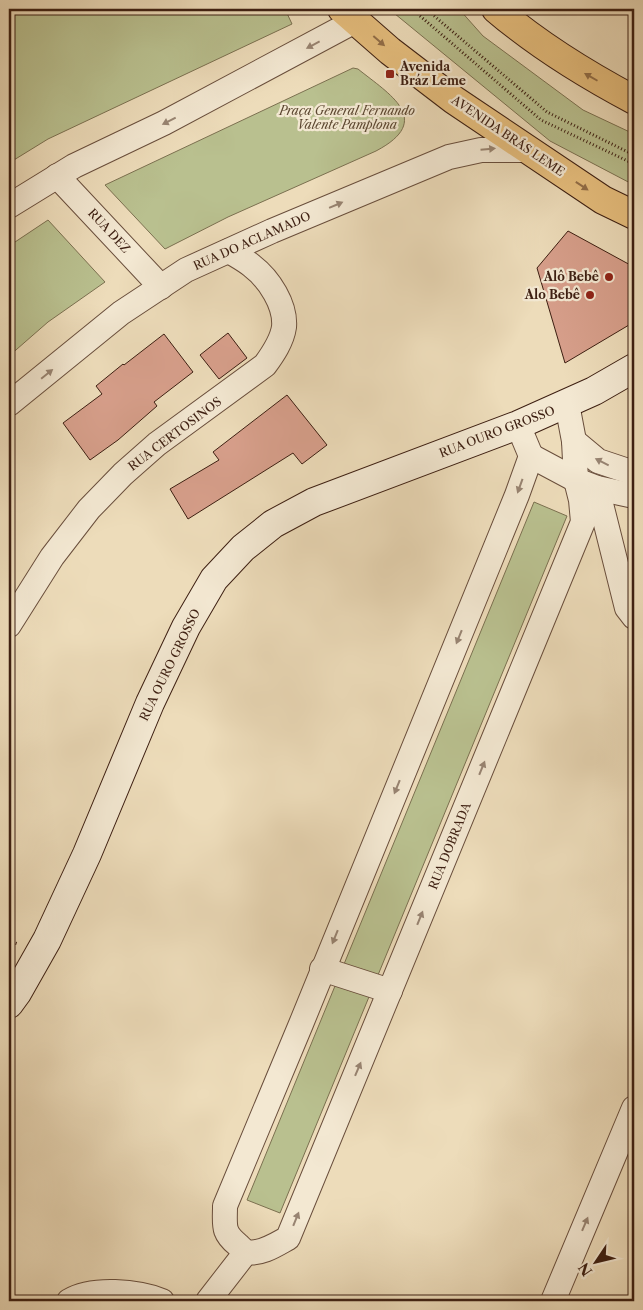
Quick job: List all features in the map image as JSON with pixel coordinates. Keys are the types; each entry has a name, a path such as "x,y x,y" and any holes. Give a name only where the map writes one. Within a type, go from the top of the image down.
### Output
{"main road":[{"path":"496,9 550,52 634,100"},
{"name":"AVENIDA BRÁS LEME","path":"349,15 390,51 454,100 603,200 634,216"}],"street":[{"path":"9,206 74,166 164,123 349,15"},
{"name":"RUA DO ACLAMADO","path":"9,404 121,313 186,270 449,158 481,150 528,150"},
{"name":"RUA DEZ","path":"57,176 161,287"},
{"name":"RUA CERTOSINOS","path":"9,625 52,556 89,510 123,474 157,444 265,366 277,347 284,327 282,307 272,287 254,266 229,251"},
{"name":"RUA OURO GROSSO","path":"9,1004 47,940 87,854 150,703 186,627 214,579 243,548 273,524 306,507 349,488 518,425 594,391 634,368"},
{"name":"RUA DOBRADA","path":"246,1252 268,1248 288,1238 583,522 581,500 587,484 574,442 567,404"},
{"path":"518,425 531,456 587,484 634,496"},
{"path":"574,442 598,461 634,473"},
{"path":"208,1301 246,1252 228,1237 225,1206 517,495 531,456"},
{"path":"587,484 627,608 634,617"},
{"path":"322,969 390,991"},
{"path":"553,1301 634,1108"},
{"path":"69,1301 86,1294 109,1292 153,1297 162,1301"}],"path":[{"path":"412,9 541,120 634,164"},
{"path":"426,9 547,112 634,155"}],"green space":[{"path":"9,9 285,9 292,24 48,139 9,163"},
{"path":"389,9 459,9 483,36 583,110 634,134 634,185 550,141"},
{"name":"Praça General Fernando Valente Pamplona","path":"353,68 358,69 393,98 401,108 404,118 402,129 393,140 376,151 228,217 165,249 105,185"},
{"path":"48,220 105,282 48,322 9,356 9,246"},
{"path":"534,502 567,516 280,1213 247,1200"}],"building":[{"name":"Alo Bebê","path":"568,231 634,267 634,322 565,363 537,268"},
{"path":"228,333 247,358 219,379 200,355"},
{"path":"164,334 193,372 154,402 157,406 118,440 90,460 63,423 102,394 96,386"},
{"path":"287,395 327,445 302,464 293,453 188,519 170,489 219,460 213,452"}],"place":[{"name":"Avenida Bráz Leme","path":"390,74"},
{"name":"Alô Bebê","path":"609,277"},
{"name":"Alo Bebê","path":"590,295"}]}
